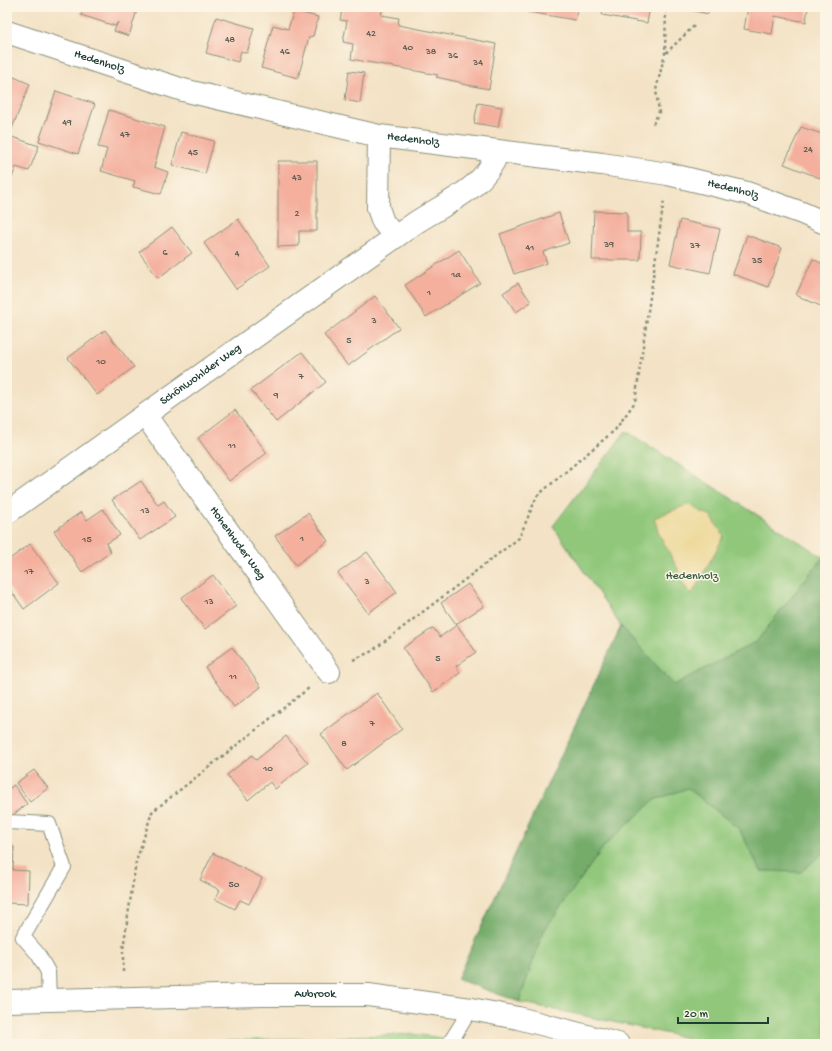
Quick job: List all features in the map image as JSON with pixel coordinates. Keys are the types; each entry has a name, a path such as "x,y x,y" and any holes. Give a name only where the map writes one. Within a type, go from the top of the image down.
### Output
{"street":[{"name":"Hedenholz","path":"7,32 183,90 379,136 602,164 668,174 747,193 825,223"},
{"path":"379,136 378,208 383,222 395,237"},
{"name":"Schönwohlder Weg","path":"7,513 395,237 482,180 493,166 498,152"},
{"name":"Hohenhuder Weg","path":"145,415 329,672"},
{"name":"Aubrook","path":"7,1001 263,995 368,996 471,1009 518,1018 618,1044"}],"lane":[{"path":"7,822 49,824 64,867 22,937 38,954 48,972 49,1000"},
{"path":"449,1044 471,1009"}],"path":[{"path":"653,124 659,112 656,90 665,54 666,7"},
{"path":"665,54 695,25"},
{"path":"329,672 372,651 519,538 538,496 614,430 635,402 668,174"},
{"path":"123,949 136,862 152,812 294,700"}],"green space":[{"name":"Hedenholz","path":"626,431 823,557 757,641 674,686 621,626 553,526"},
{"path":"823,557 825,559 825,851 801,872 761,871 739,829 688,788 654,800 604,846 543,932 519,1002 457,979 621,626 674,685 757,641"},
{"path":"688,788 739,829 761,871 801,872 825,851 825,1044 716,1044 519,1002 543,932 604,846 654,800"},
{"path":"413,1034 457,1040 471,1044 146,1044"}],"sand":[{"path":"689,504 699,511 710,515 724,536 691,596 679,576 678,569 659,534 654,518"}],"building":[{"path":"84,7 138,7 129,36 114,31 118,22 115,26 81,15"},
{"path":"343,7 383,7 381,15 399,18 398,25 496,44 489,89 436,77 438,75 351,59 353,44 343,42 347,21 340,20"},
{"path":"524,7 578,7 575,20 523,11"},
{"path":"604,7 650,7 647,23 602,15"},
{"path":"677,7 709,7 708,14"},
{"path":"748,7 808,7 806,22 775,16 772,34 744,29"},
{"path":"294,11 318,17 313,36 309,37 298,78 261,68 273,25 288,29"},
{"path":"216,17 254,28 247,53 241,51 238,62 206,53"},
{"path":"349,71 364,73 360,103 345,100"},
{"path":"7,74 30,84 8,138 7,137"},
{"path":"56,91 95,104 78,154 39,141"},
{"path":"478,103 502,107 498,127 474,123"},
{"path":"109,110 165,127 154,167 168,172 161,194 133,187 135,181 101,171 107,149 98,147"},
{"path":"801,127 825,135 825,164 820,178 784,164"},
{"path":"181,132 214,141 205,174 172,165"},
{"path":"12,137 39,146 29,171 16,167 12,178 7,177 7,150"},
{"path":"278,161 317,161 317,231 299,231 299,246 278,247"},
{"path":"594,211 627,212 627,232 641,232 640,260 592,260"},
{"path":"559,213 569,243 543,252 547,263 514,274 500,234"},
{"path":"238,219 270,266 236,289 204,243"},
{"path":"680,220 720,229 710,273 670,264"},
{"path":"172,227 192,253 158,278 139,252"},
{"path":"747,235 782,248 768,287 733,274"},
{"path":"459,250 480,283 426,317 405,285"},
{"path":"813,259 825,265 825,308 796,295"},
{"path":"518,283 531,302 516,312 503,293"},
{"path":"375,296 399,328 348,366 324,335"},
{"path":"105,330 134,367 97,395 68,358"},
{"path":"302,352 326,382 276,422 251,390"},
{"path":"235,410 267,453 229,481 198,438"},
{"path":"141,481 158,505 164,501 175,517 140,540 112,500"},
{"path":"103,509 120,535 106,544 111,552 82,572 54,531 81,512 87,520"},
{"path":"308,513 328,541 296,565 275,536"},
{"path":"30,544 59,583 24,609 7,585 7,561"},
{"path":"367,552 397,592 368,613 338,573"},
{"path":"213,575 236,606 205,629 181,598"},
{"path":"468,584 484,606 456,624 441,603"},
{"path":"457,625 476,652 456,666 460,673 433,692 403,648 433,628 440,637"},
{"path":"232,647 261,687 234,707 205,667"},
{"path":"377,693 402,729 347,770 321,734"},
{"path":"286,736 308,763 275,789 270,782 248,800 227,775 252,755 256,760"},
{"path":"34,770 48,788 30,802 16,783"},
{"path":"14,785 27,804 9,818 7,815 7,790"},
{"path":"7,847 14,847 13,870 29,871 28,904 7,903"},
{"path":"213,853 262,878 249,904 240,900 235,909 215,899 220,890 200,880"}]}
